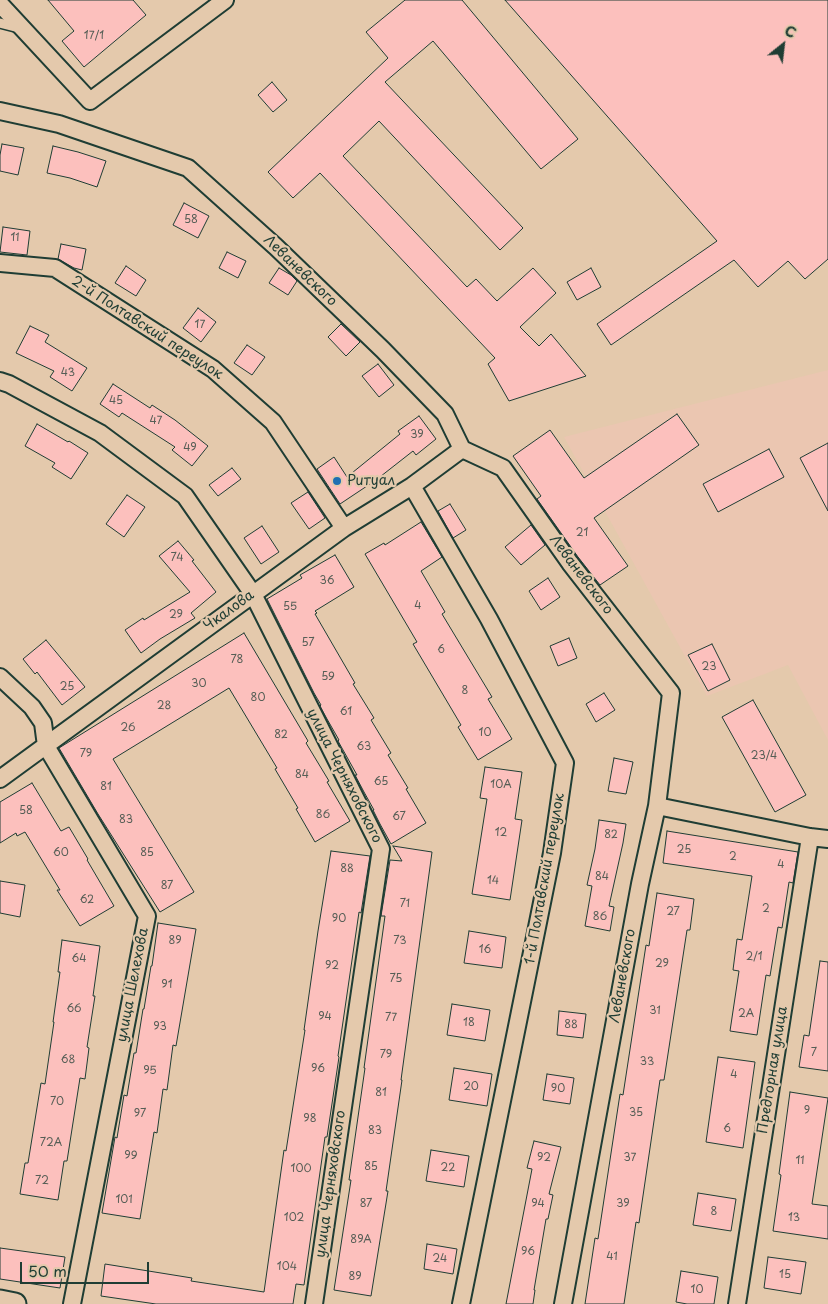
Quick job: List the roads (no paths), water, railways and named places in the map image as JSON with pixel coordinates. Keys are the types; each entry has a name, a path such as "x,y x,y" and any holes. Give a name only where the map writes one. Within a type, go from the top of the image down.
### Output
{"street":[{"path":"0,4 90,101 225,0"},
{"name":"Леваневского","path":"0,111 59,124 188,168 276,247 445,414 462,449 503,468 570,563 671,693 657,806 640,884 563,1304"},
{"name":"2-й Полтавский переулок","path":"0,263 55,268 213,369 273,422 344,528"},
{"name":"улица Черняховского","path":"0,381 100,433 185,496 253,594 381,849 314,1304"},
{"name":"Чкалова","path":"0,779 344,528 412,486 462,449"},
{"name":"1-й Полтавский переулок","path":"412,486 489,619 565,763 552,853 461,1304"},
{"name":"улица Шелехова","path":"0,677 32,707 43,723 46,746 147,916 72,1304"},
{"path":"657,806 828,839"},
{"name":"Предгорная улица","path":"737,1304 810,837"},
{"path":"0,1301 16,1304"}],"lane":[{"path":"0,23 23,29"}],"place":[{"name":"Ритуал","path":"337,481"}]}
